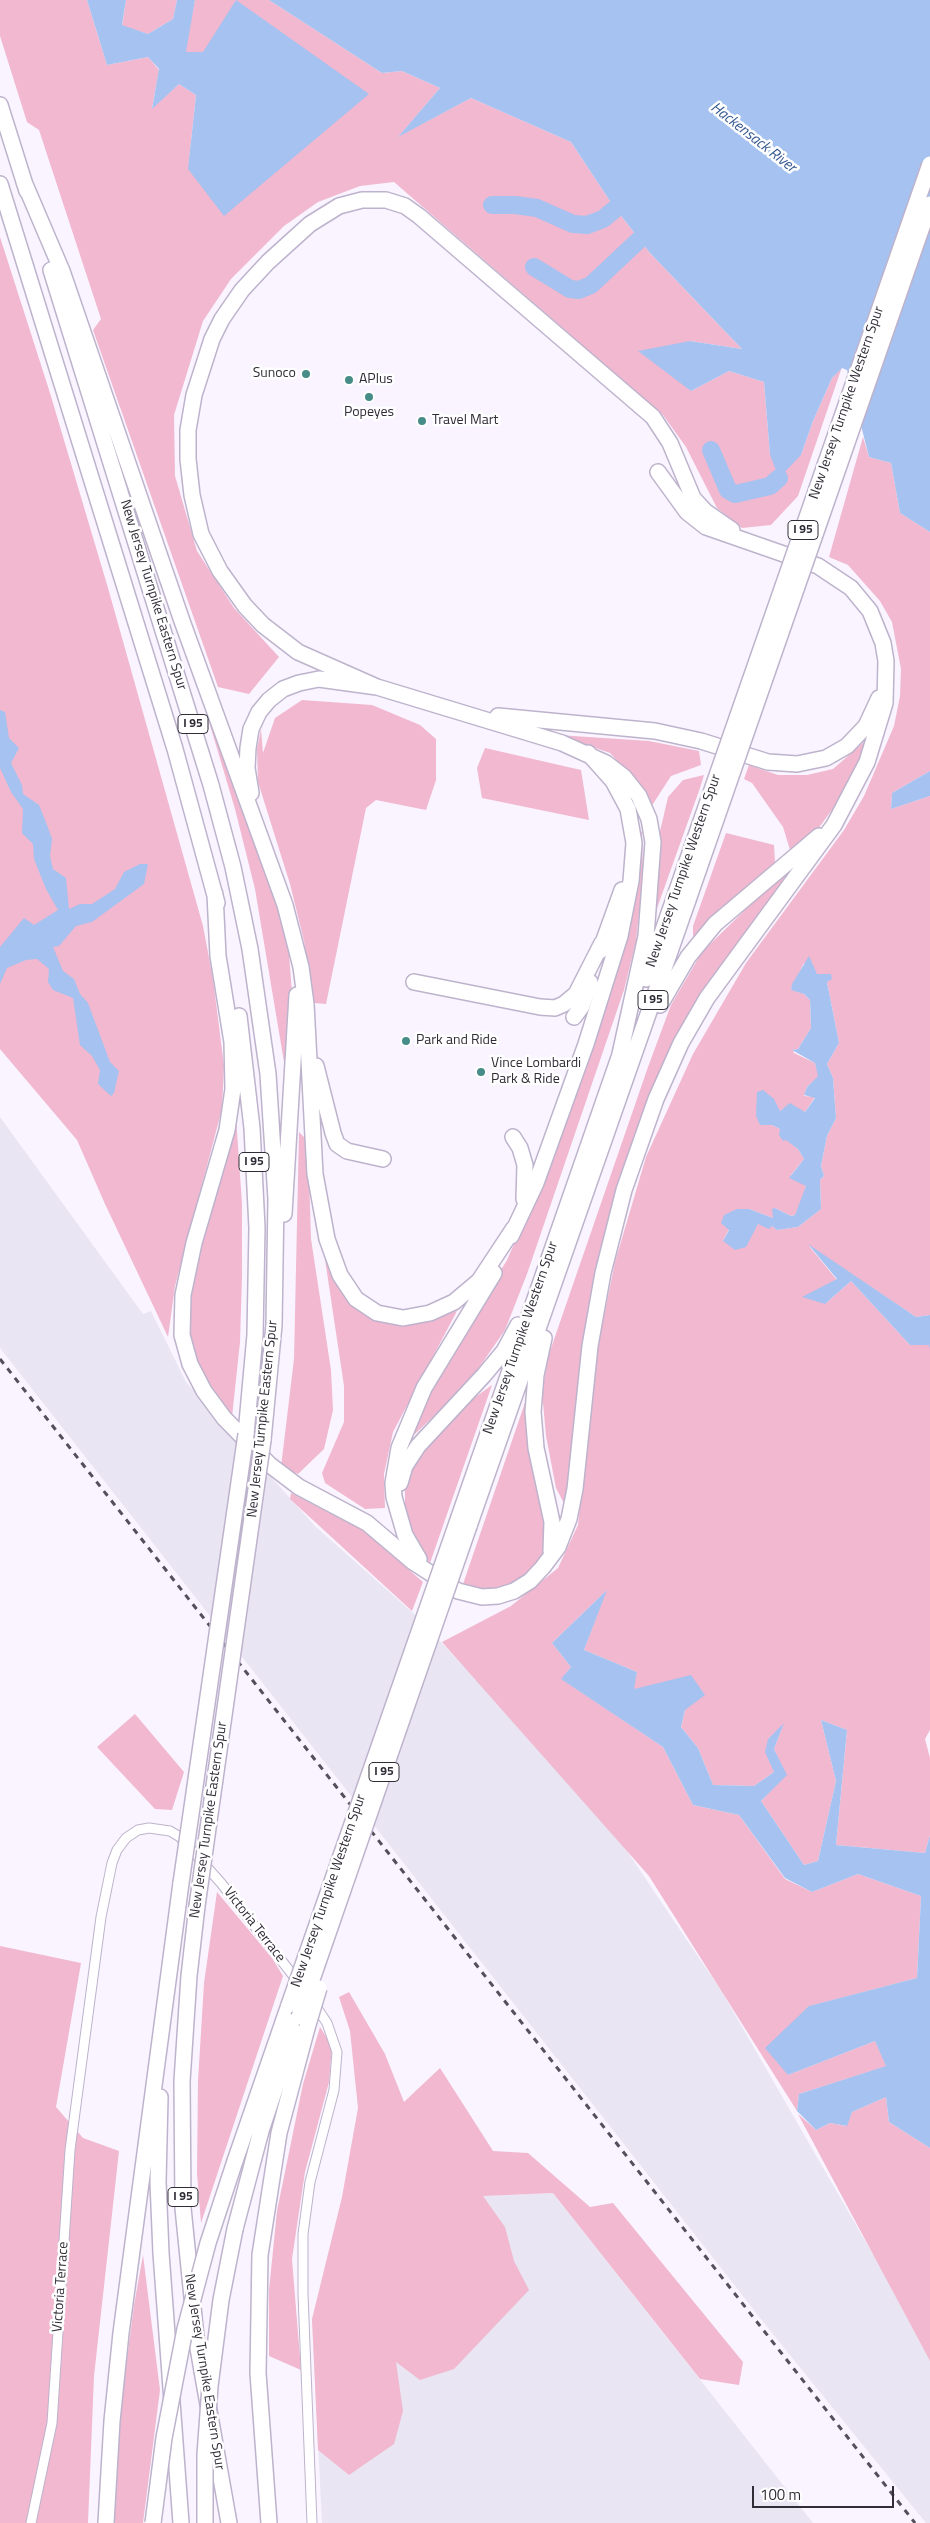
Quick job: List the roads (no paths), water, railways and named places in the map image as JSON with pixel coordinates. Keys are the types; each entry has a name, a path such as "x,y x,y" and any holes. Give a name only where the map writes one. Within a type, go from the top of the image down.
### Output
{"highway":[{"name":"New Jersey Turnpike Eastern Spur","path":"0,105 197,737 237,886 258,997 270,1087 276,1192 276,1282 271,1367 263,1440 197,1906 189,1976 182,2081 183,2208 196,2337 229,2523"},
{"name":"New Jersey Turnpike Western Spur","path":"205,2523 205,2455 210,2386 221,2300 235,2229 261,2131 464,1521 562,1260 618,1100 682,898 930,164"},
{"path":"24,182 62,271 182,621 249,809 265,846"},
{"name":"New Jersey Turnpike Eastern Spur","path":"0,184 177,756 215,894 229,957 243,1042 256,1185 256,1314 246,1434 181,1883 118,2360 109,2456 106,2523"},
{"path":"215,894 218,956 232,1042 233,1089 227,1130 185,1282 182,1327 186,1354 199,1383 218,1410 270,1465 298,1487 372,1526 432,1575 464,1594 482,1597 498,1596 514,1591 530,1581 548,1560 562,1538 573,1500 590,1346 607,1253 632,1166 656,1100 681,1043 707,998 829,833 867,762 883,713 886,661 881,635 870,611 858,595 843,581 827,570 772,549 730,530 706,512 689,492 670,443 653,417 419,216 405,206 386,200 370,199 346,204 310,224 253,277 228,310 212,339 194,395 188,430 188,459 193,501 201,534 220,571 245,606 263,625 298,652 376,687"},
{"name":"New Jersey Turnpike Western Spur","path":"153,2523 164,2438 180,2350 204,2256 235,2161 337,1929 344,1885 566,1209 620,1054 682,898 930,204"},
{"path":"658,472 683,508 701,524 721,534 772,549"},
{"path":"383,1159 347,1151 335,1141 316,1066 301,967 285,905 265,846 250,791 247,768 249,738 259,712 276,694 299,683 329,680 376,687 443,706 588,753 606,763 630,783 643,804 652,834 652,870 646,936 620,1054"},
{"path":"443,706 525,720 655,731 701,741 759,760 796,764 826,758 854,740 871,718 885,680"},
{"path":"432,1575 408,1543 397,1512 393,1491 395,1467 408,1422 432,1374 496,1269 536,1183 596,1014 623,922 633,866 634,843 628,809 614,781 588,753"},
{"path":"618,1100 644,1049 666,992 695,948 732,908 814,840 846,802"},
{"path":"414,982 540,1007 555,1008 568,1002 579,990 602,943 633,866"},
{"path":"276,1282 286,1194 296,1027 296,988 292,932"},
{"path":"574,1016 584,1002 602,943"},
{"path":"308,1020 313,1147 318,1192 333,1260 343,1282 356,1298 377,1313 394,1317 412,1317 438,1310 458,1299 479,1281 514,1228"},
{"path":"513,1137 520,1148 525,1165 525,1190 522,1210"},
{"path":"397,1512 400,1482 409,1459 418,1446 475,1386 504,1351 518,1323 545,1247 566,1209"},
{"path":"548,1560 553,1537 552,1522 536,1448 533,1401 538,1362 552,1312 562,1260"},
{"path":"269,2523 262,2436 258,2323 260,2255 272,2168 283,2117 298,2016"},
{"path":"160,2036 160,2252 181,2523"}],"street":[{"name":"Victoria Terrace","path":"31,2523 52,2423 70,2150 107,1880 117,1850 126,1838 138,1830 149,1828 170,1831 192,1848 319,2010 334,2038 337,2072 310,2182 303,2234 303,2294 312,2523"}],"water":[{"path":"87,0 126,0 122,25 148,34 173,19 177,0 195,0 186,52 203,52 236,0 369,94 224,216 188,169 196,95 179,84 152,109 159,69 148,57 107,65"},
{"name":"Hackensack River","path":"269,0 930,0 930,532 900,513 891,463 869,457 847,370 842,368 832,378 813,421 801,455 779,478 770,455 764,382 729,371 691,391 638,351 690,341 742,349 650,253 612,204 571,142 471,98 398,137 440,88 402,71 382,73"},
{"path":"0,710 5,712 9,738 19,748 11,763 22,785 23,794 39,805 52,839 50,856 53,869 66,878 69,909 80,904 92,904 115,889 124,872 140,864 148,864 144,884 92,922 76,926 59,946 53,947 63,971 74,979 80,994 88,1003 110,1062 119,1071 114,1093 111,1096 98,1084 100,1070 92,1056 80,1045 73,998 53,990 48,982 49,969 37,959 26,960 7,968 0,984 0,947 24,918 34,925 58,910 46,889 34,859 33,844 22,833 23,809 11,792 0,768"},
{"path":"930,771 930,796 891,809 892,793"},
{"path":"809,956 817,974 831,974 832,979 827,982 839,1043 827,1064 833,1078 836,1118 827,1136 821,1166 824,1176 820,1180 821,1209 798,1227 777,1230 772,1226 769,1229 758,1224 746,1247 735,1250 723,1241 729,1230 721,1223 724,1215 737,1209 749,1209 773,1218 772,1209 775,1208 791,1216 795,1215 806,1186 789,1178 804,1159 798,1149 786,1140 783,1141 779,1135 780,1129 772,1125 760,1125 756,1116 757,1092 763,1090 774,1099 780,1111 790,1103 805,1112 815,1098 804,1095 807,1087 818,1076 815,1063 792,1050 798,1049 811,1028 810,1000 804,994 791,990 792,984"},
{"path":"808,1244 916,1317 930,1315 930,1349 929,1345 910,1345 851,1281 825,1304 802,1297 837,1279"},
{"path":"607,1590 584,1650 637,1672 634,1689 691,1675 705,1695 685,1710 681,1727 698,1748 713,1785 754,1786 774,1772 765,1752 768,1739 784,1723 774,1749 787,1775 761,1801 804,1865 818,1861 836,1781 821,1720 847,1730 836,1845 925,1853 930,1835 930,2148 889,2122 886,2097 852,2112 847,2126 830,2123 816,2130 797,2111 799,2094 886,2066 875,2041 788,2075 765,2048 809,2006 917,1978 921,1896 858,1874 812,1892 785,1878 739,1815 693,1805 663,1747 561,1679 571,1667 552,1643"}],"waterway":[{"path":"492,205 515,205 537,208 573,224 587,225 603,219 615,209"},
{"path":"534,267 570,289 579,290 591,285 639,240"},
{"path":"711,450 728,490 735,494 770,486 779,478"}],"railway":[{"path":"0,1359 915,2523"}],"place":[{"name":"Sunoco","path":"306,374"},
{"name":"APlus","path":"349,380"},
{"name":"Popeyes","path":"369,397"},
{"name":"Travel Mart","path":"422,421"},
{"name":"Park and Ride","path":"406,1041"},
{"name":"Vince Lombardi Park & Ride","path":"481,1072"}]}
